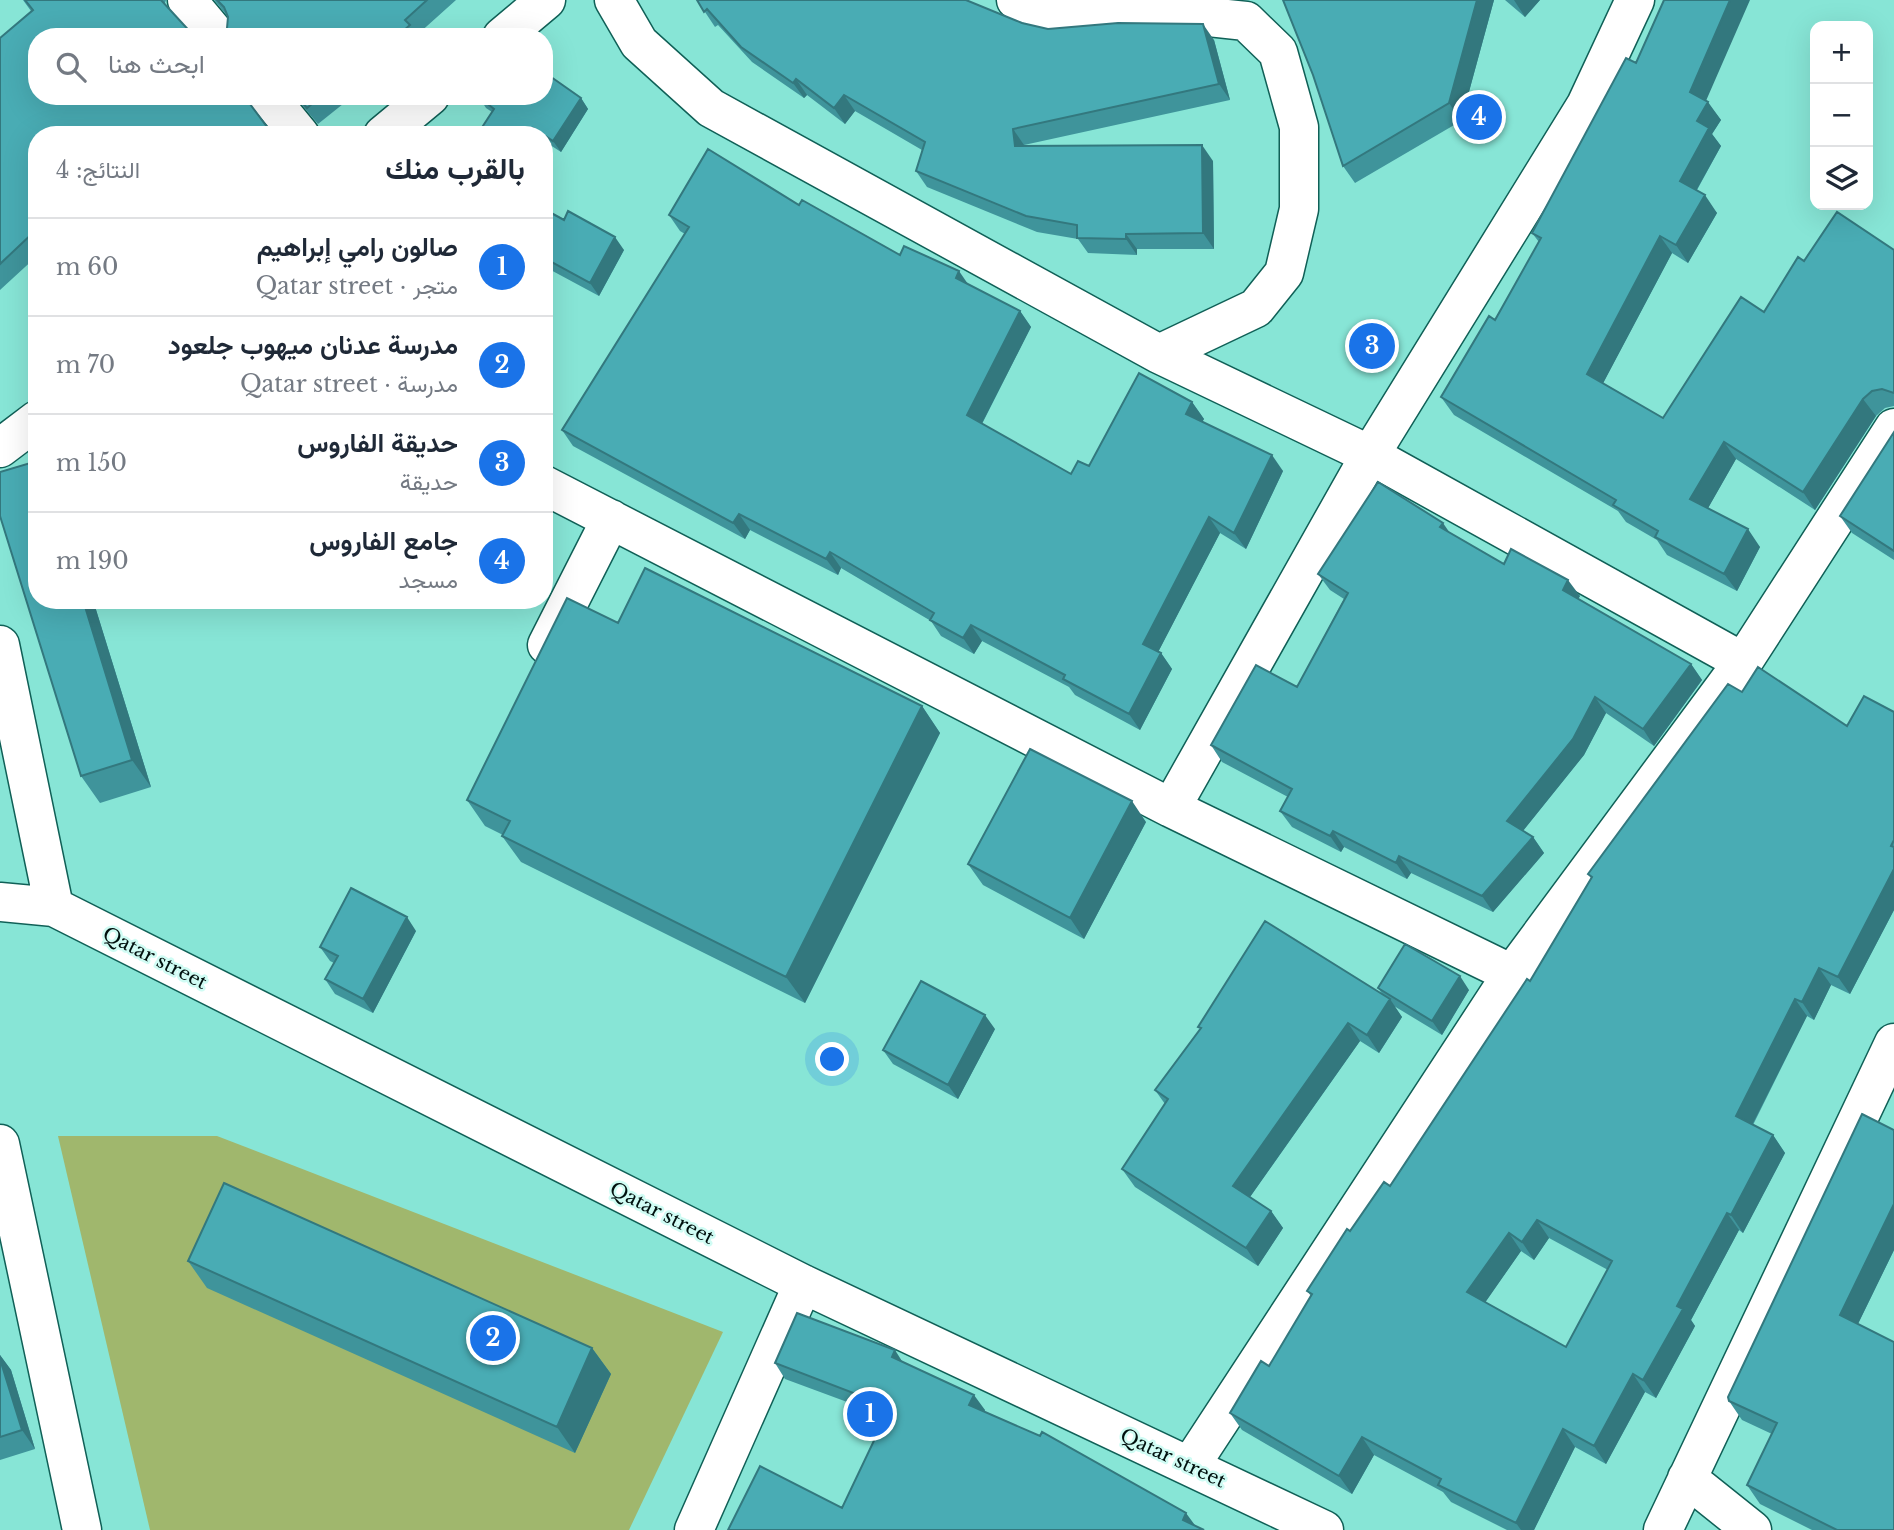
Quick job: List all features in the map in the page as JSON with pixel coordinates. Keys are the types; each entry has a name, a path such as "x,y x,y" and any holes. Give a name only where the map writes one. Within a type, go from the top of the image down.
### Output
{"street":[{"path":"187,0 210,28"},
{"path":"513,28 546,0"},
{"path":"614,0 639,43 710,108 1159,354 1370,455 1743,662"},
{"path":"1016,0 1064,17 1209,17 1246,21 1278,52 1299,127 1299,209 1284,273 1256,307 1159,354"},
{"path":"1171,807 1370,455 1586,105 1635,0"},
{"path":"275,105 293,126"},
{"path":"394,126 419,105"},
{"path":"0,448 28,427"},
{"path":"1190,1466 1512,974 1743,662 1894,428"},
{"path":"553,490 1171,807 1512,974"},
{"path":"531,676 611,519"},
{"path":"0,645 54,907"},
{"name":"Qatar street","path":"0,902 54,907 803,1284 1324,1530"},
{"path":"1663,1530 1894,1043"},
{"path":"0,1144 82,1530"},
{"path":"694,1530 803,1284"},
{"path":"1687,1478 1752,1530"}],"green space":[{"path":"58,1136 217,1136 723,1332 629,1530 150,1530"}],"building":[{"path":"25,0 161,0 187,28 28,28 28,105 251,105 266,126 28,126 28,238 0,264 0,38 33,10"},
{"path":"217,0 427,0 405,20 410,25 406,28 227,28 228,17"},
{"path":"697,0 966,0 1022,23 1048,29 1118,23 1203,24 1219,84 1013,129 1015,146 1202,145 1203,233 1126,234 1126,239 1077,238 1077,225 1026,216 916,171 925,142 844,95 834,108 796,79 793,83 741,47 707,9 704,12"},
{"path":"1283,0 1477,0 1449,103 1343,166 1313,75"},
{"path":"1664,0 1730,0 1690,92 1708,102 1697,121 1709,128 1680,181 1705,195 1676,245 1660,236 1587,374 1663,418 1741,297 1764,312 1798,257 1804,261 1837,212 1894,250 1894,393 1882,389 1872,391 1863,399 1803,492 1724,442 1690,499 1748,529 1724,574 1655,537 1658,531 1613,505 1616,500 1441,397 1489,316 1495,320 1541,238 1532,233 1626,58 1636,63"},
{"path":"553,78 581,98 553,141 553,126 483,126 494,109 489,105 553,105"},
{"path":"708,149 799,205 802,200 900,255 904,246 959,271 956,278 1020,311 967,415 1071,474 1078,461 1089,466 1139,373 1192,402 1186,414 1272,455 1234,533 1209,517 1143,644 1161,653 1129,714 1063,679 1065,675 971,625 963,638 930,620 934,613 830,552 826,559 739,514 733,523 562,430 689,227 669,215"},
{"path":"568,211 615,237 590,283 553,263 553,214 564,220"},
{"path":"1894,432 1894,551 1840,516"},
{"path":"28,464 28,606 0,516 0,472"},
{"path":"1378,482 1443,523 1440,527 1504,564 1511,549 1568,580 1563,590 1691,664 1643,729 1595,697 1573,739 1507,821 1533,837 1482,896 1399,856 1396,863 1333,831 1330,836 1280,811 1292,789 1211,745 1256,665 1297,687 1348,593 1318,574"},
{"path":"645,568 922,706 786,977 502,836 510,821 467,800 567,598 618,623"},
{"path":"29,609 86,609 132,760 81,776"},
{"path":"1758,667 1847,726 1864,696 1894,712 1894,840 1891,846 1894,847 1894,869 1838,977 1819,968 1802,1002 1795,999 1736,1116 1773,1135 1731,1215 1727,1213 1677,1306 1683,1309 1643,1380 1633,1374 1594,1446 1563,1429 1516,1523 1438,1485 1441,1479 1362,1437 1339,1476 1230,1413 1261,1361 1269,1366 1312,1294 1307,1291 1347,1229 1350,1231 1384,1182 1390,1186 1527,979 1530,981 1592,877 1588,874 1728,684 1742,692","holes":["1537,1220 1612,1261 1566,1347 1467,1292 1509,1233 1522,1242"]},
{"path":"1030,749 1132,801 1070,918 968,864"},
{"path":"351,888 407,917 363,999 325,979 338,956 320,947"},
{"path":"1265,921 1390,999 1367,1035 1348,1023 1233,1186 1271,1211 1246,1248 1122,1169 1168,1099 1155,1090 1201,1028 1198,1027"},
{"path":"1405,944 1460,976 1432,1021 1378,988"},
{"path":"921,981 985,1015 948,1085 883,1050"},
{"path":"1862,1114 1894,1130 1894,1204 1840,1315 1894,1342 1894,1530 1837,1530 1747,1485 1777,1423 1729,1401 1728,1397"},
{"path":"224,1183 592,1348 557,1427 188,1261"},
{"path":"797,1313 895,1350 892,1357 974,1395 969,1405 1040,1436 1042,1432 1186,1513 1183,1520 1204,1530 728,1530 760,1466 842,1508 890,1407 775,1363"},
{"path":"0,1359 22,1430 0,1437"}],"place":[{"name":"جامع الفاروس","path":"1479,117"},
{"name":"حديقة الفاروس","path":"1372,346"},
{"name":"مدرسة عدنان ميهوب جلعود","path":"493,1338"},
{"name":"صالون رامي إبراهيم","path":"870,1414"}]}
